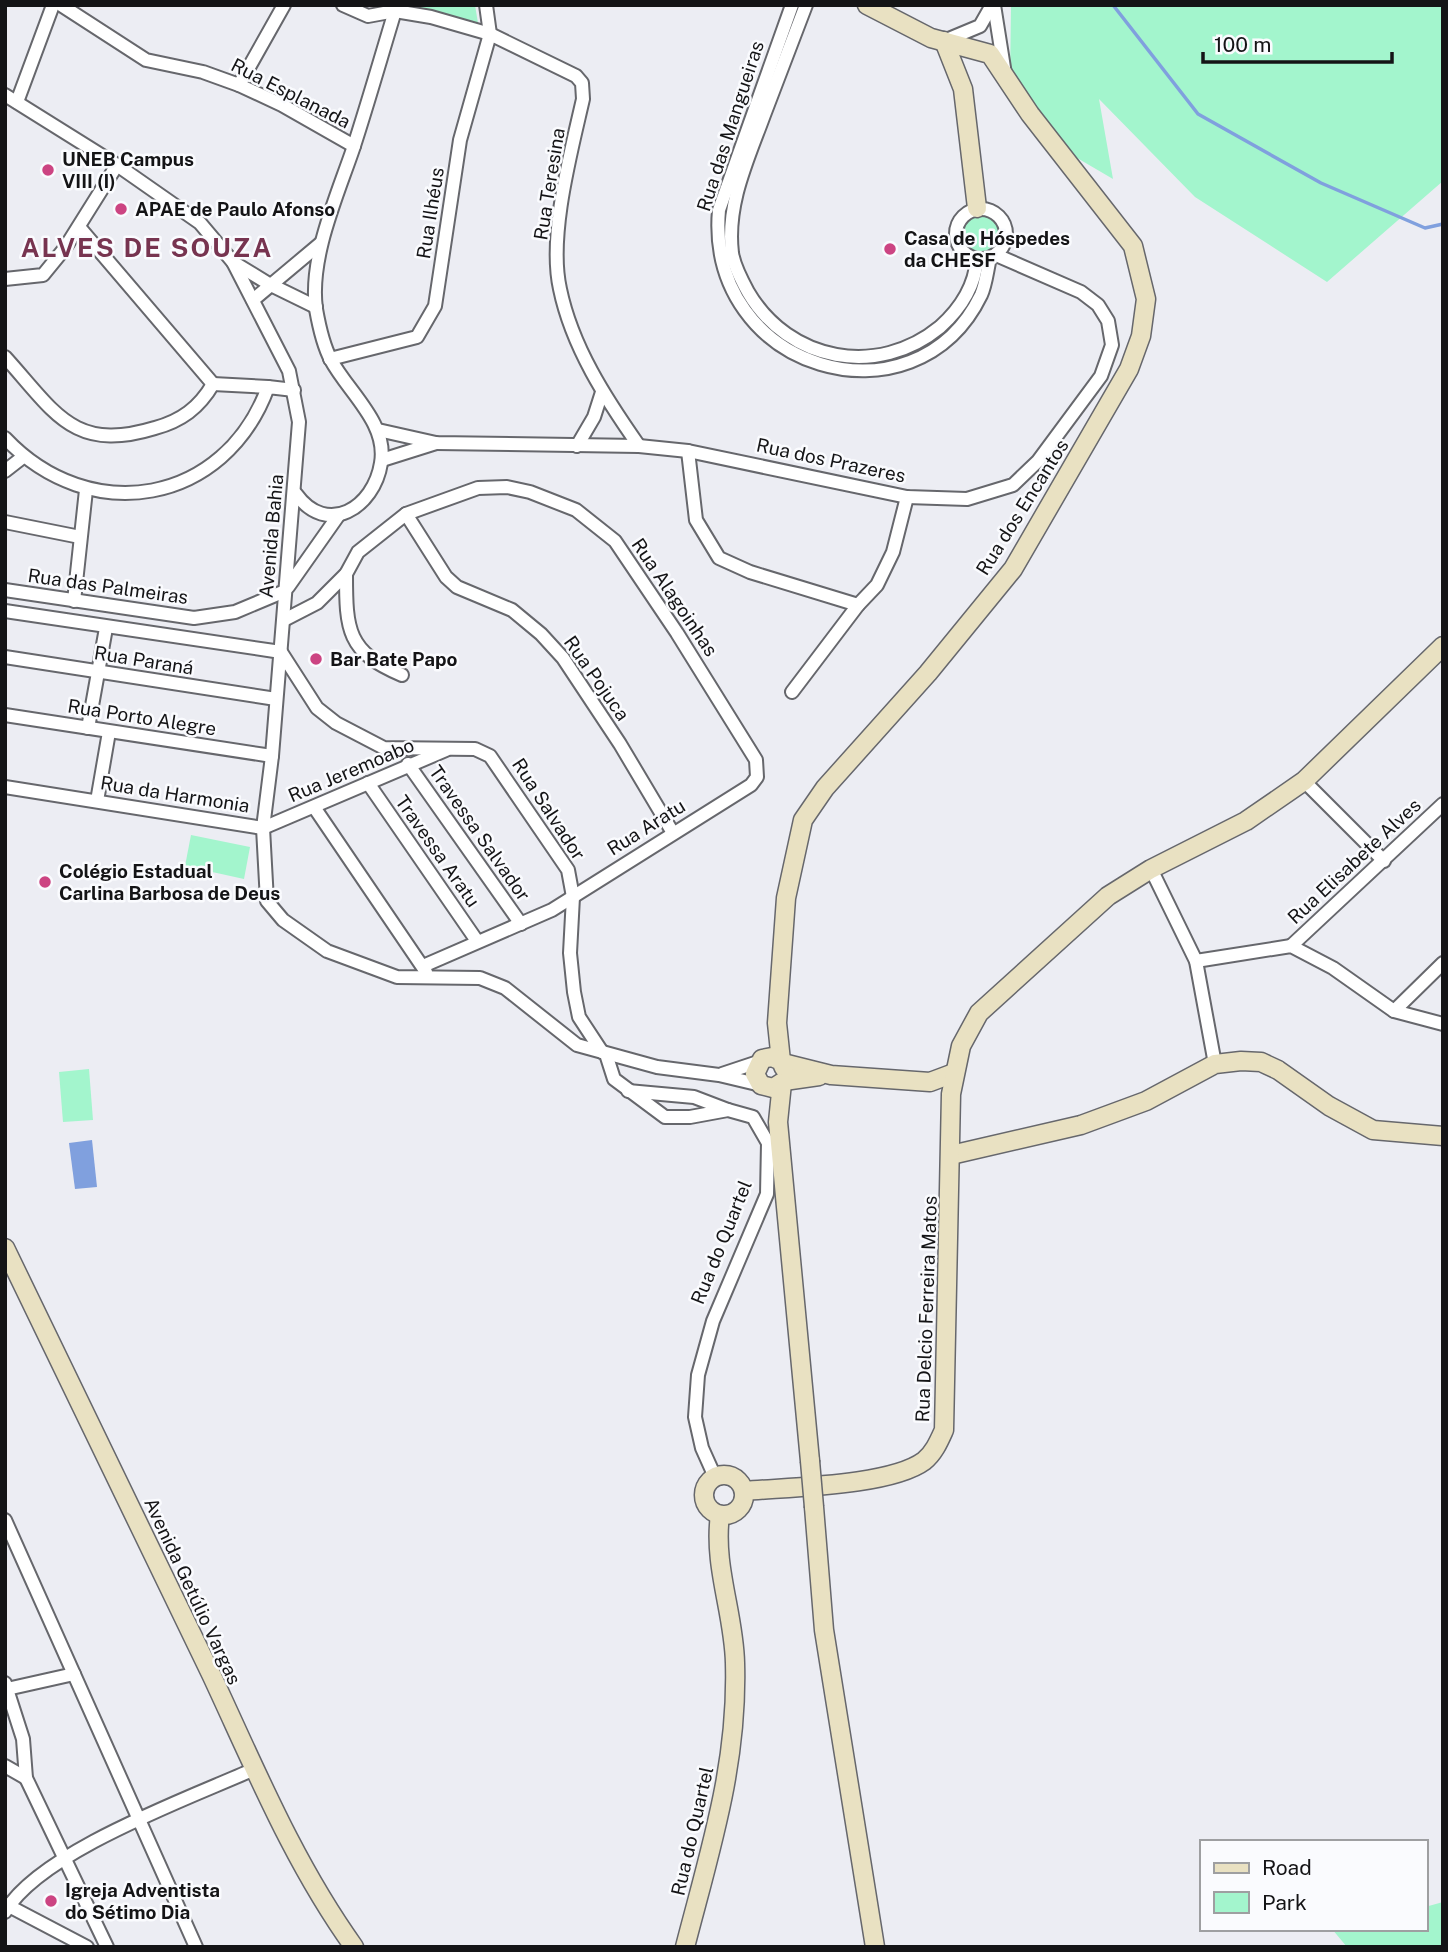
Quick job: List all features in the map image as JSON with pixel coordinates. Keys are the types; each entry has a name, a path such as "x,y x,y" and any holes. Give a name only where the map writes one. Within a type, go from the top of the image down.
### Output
{"street":[{"path":"17,102 53,5"},
{"name":"Rua Esplanada","path":"61,5 146,60 204,72 239,85 282,105 354,146"},
{"path":"239,85 284,5"},
{"path":"342,5 368,16 395,11 431,17 490,34"},
{"name":"Rua Ilhéus","path":"331,359 406,342 417,337 427,324 435,306 460,140 490,34 486,5"},
{"name":"Rua das Mangueiras","path":"748,141 792,5"},
{"name":"Rua das Mangueiras","path":"792,346 764,334 745,314 725,276 726,256 719,210 806,5"},
{"name":"Rua dos Encantos","path":"776,1077 786,898 803,820 825,788 928,673 1013,569 1129,369 1141,336 1146,299 1133,246 1030,114 1006,74 990,54 931,38 867,5"},
{"path":"977,208 964,89 944,41 980,26 993,5"},
{"path":"993,5 1006,74"},
{"path":"285,590 338,516 352,509 368,493 377,478 382,460 378,430 331,359 316,307 321,243 395,11"},
{"name":"Rua Teresina","path":"490,34 576,76 582,83 583,99 561,215 559,287 569,321 602,392 639,446"},
{"name":"Avenida Bahia","path":"5,95 117,165 200,223 233,262 289,371 299,422 296,494 285,590 272,756 262,828"},
{"path":"5,279 43,275 79,226 117,165"},
{"path":"977,208 994,211 1005,224 1006,241 988,257 964,253 955,236 960,218 977,208"},
{"path":"79,226 213,384 294,390"},
{"path":"253,300 321,243"},
{"name":"Rua das Mangueiras","path":"726,256 756,306 804,359 848,364 909,361 959,329 982,293 988,257"},
{"name":"Rua das Mangueiras","path":"848,364 904,350 949,318 965,298 976,272 988,257"},
{"name":"Rua dos Prazeres","path":"378,430 436,443 639,446 688,451 907,497 967,499 1013,485 1038,461 1101,376 1112,345 1108,321 1098,305 1081,292 988,257"},
{"name":"Avenida Bahia","path":"233,262 268,285 316,307"},
{"path":"745,314 756,306"},
{"path":"949,318 959,329"},
{"path":"5,357 57,415 85,434 106,438 125,437 171,424 197,406 213,384"},
{"path":"5,438 23,457 58,479 86,490 140,493 167,488 202,472 232,450 260,409 268,387"},
{"path":"577,446 594,418 602,392"},
{"name":"Rua dos Prazeres","path":"382,460 436,443"},
{"path":"688,451 696,520 719,558 750,572 858,605"},
{"path":"5,471 23,457"},
{"name":"Rua Alagoinhas","path":"284,621 317,604 346,574 359,552 406,514 478,488 507,487 530,492 576,510 615,541 677,633 756,760"},
{"path":"74,601 86,490"},
{"path":"296,494 304,506 319,514 338,516"},
{"path":"792,692 858,605 877,585 893,552 907,497"},
{"name":"Rua Pojuca","path":"406,514 446,577 457,587 512,610 541,634 563,659 620,744 673,833"},
{"path":"5,522 80,537"},
{"path":"346,574 352,639 373,662 402,675"},
{"name":"Rua das Palmeiras","path":"5,590 194,618 236,612 285,590"},
{"name":"Rua das Palmeiras","path":"5,611 281,652"},
{"path":"88,728 106,628"},
{"name":"Rua Delcio Ferreira Matos","path":"745,1491 873,1478 907,1471 925,1460 944,1430 951,1094 961,1046 979,1013 1108,896 1151,869 1246,821 1304,781 1443,646"},
{"name":"Rua Salvador","path":"281,652 317,708 335,723 384,748 475,748 490,756 501,769 568,870 573,897 570,953 573,992 579,1017 604,1053"},
{"name":"Rua Paraná","path":"5,657 276,699"},
{"name":"Rua Porto Alegre","path":"5,715 272,756"},
{"path":"97,801 109,732"},
{"name":"Rua Jeremoabo","path":"262,828 408,764 454,747"},
{"path":"384,748 390,762 386,775"},
{"name":"Rua Aratu","path":"425,971 477,941 521,925 573,897 751,785 757,777 756,760"},
{"name":"Travessa Salvador","path":"408,764 521,925"},
{"path":"1304,781 1384,861"},
{"name":"Travessa Aratu","path":"368,783 477,941"},
{"name":"Rua da Harmonia","path":"5,787 262,828 264,891 267,901 283,920 327,951 397,977 425,971 480,978 505,988 577,1045 604,1053"},
{"name":"Rua Elisabete Alves","path":"1291,946 1443,804"},
{"path":"314,807 425,971"},
{"path":"1151,869 1196,961 1215,1064"},
{"path":"1196,961 1291,946 1333,968 1394,1011 1443,1024"},
{"path":"1394,1011 1443,963"},
{"name":"Rua dos Encantos","path":"760,1061 777,1023"},
{"path":"604,1053 657,1067 719,1075 831,1075 930,1082 954,1073"},
{"path":"604,1053 614,1079 665,1117 690,1117 728,1110"},
{"path":"719,1075 772,1057 776,1077"},
{"path":"760,1061 755,1074 776,1077"},
{"path":"951,1155 1081,1125 1146,1101 1215,1064 1261,1062 1278,1069 1329,1105 1373,1130 1443,1136"},
{"name":"Rua do Quartel","path":"776,1077 824,1630 875,1947"},
{"path":"930,1082 951,1094"},
{"name":"Rua do Quartel","path":"628,1091 694,1097 753,1118 768,1143 767,1194 713,1321 698,1374 695,1417 702,1448 715,1477"},
{"name":"Avenida Getúlio Vargas","path":"5,1248 207,1666 252,1770 318,1895 354,1947"},
{"path":"727,1475 739,1480 745,1491 742,1505 737,1511 720,1515 707,1505 704,1492 715,1477 727,1475"},
{"name":"Rua do Quartel","path":"685,1947 727,1785 735,1712 733,1634 717,1553 720,1515"},
{"path":"5,1520 196,1947"},
{"path":"74,1674 6,1686 23,1739 26,1779 65,1855 107,1947"},
{"path":"5,1766 26,1779"},
{"path":"87,1947 6,1907 65,1855 252,1770"}],"green space":[{"path":"406,5 475,5 478,23"},
{"path":"1011,5 1443,5 1443,181 1327,282 1195,197 1099,99 1113,179 1072,155 1010,81"},
{"path":"981,210 997,217 1004,233 997,249 981,256 965,249 958,233 965,217"},
{"path":"191,835 250,847 244,879 185,866"},
{"path":"89,1069 93,1120 63,1122 59,1072"},
{"path":"1443,1902 1443,1947 1347,1947 1334,1931 1427,1931 1427,1906"}],"water":[{"path":"92,1140 97,1187 75,1189 69,1143"}],"waterway":[{"path":"1113,5 1198,114 1321,183 1425,228 1443,224"}],"place":[{"name":"UNEB Campus VIII (I)","path":"48,170"},
{"name":"APAE de Paulo Afonso","path":"121,209"},
{"name":"Casa de Hóspedes da CHESF","path":"890,249"},
{"name":"Bar Bate Papo","path":"316,659"},
{"name":"Colégio Estadual Carlina Barbosa de Deus","path":"45,882"},
{"name":"Igreja Adventista do Sétimo Dia","path":"51,1901"}],"district":[{"name":"ALVES DE SOUZA","path":"147,248"}]}
